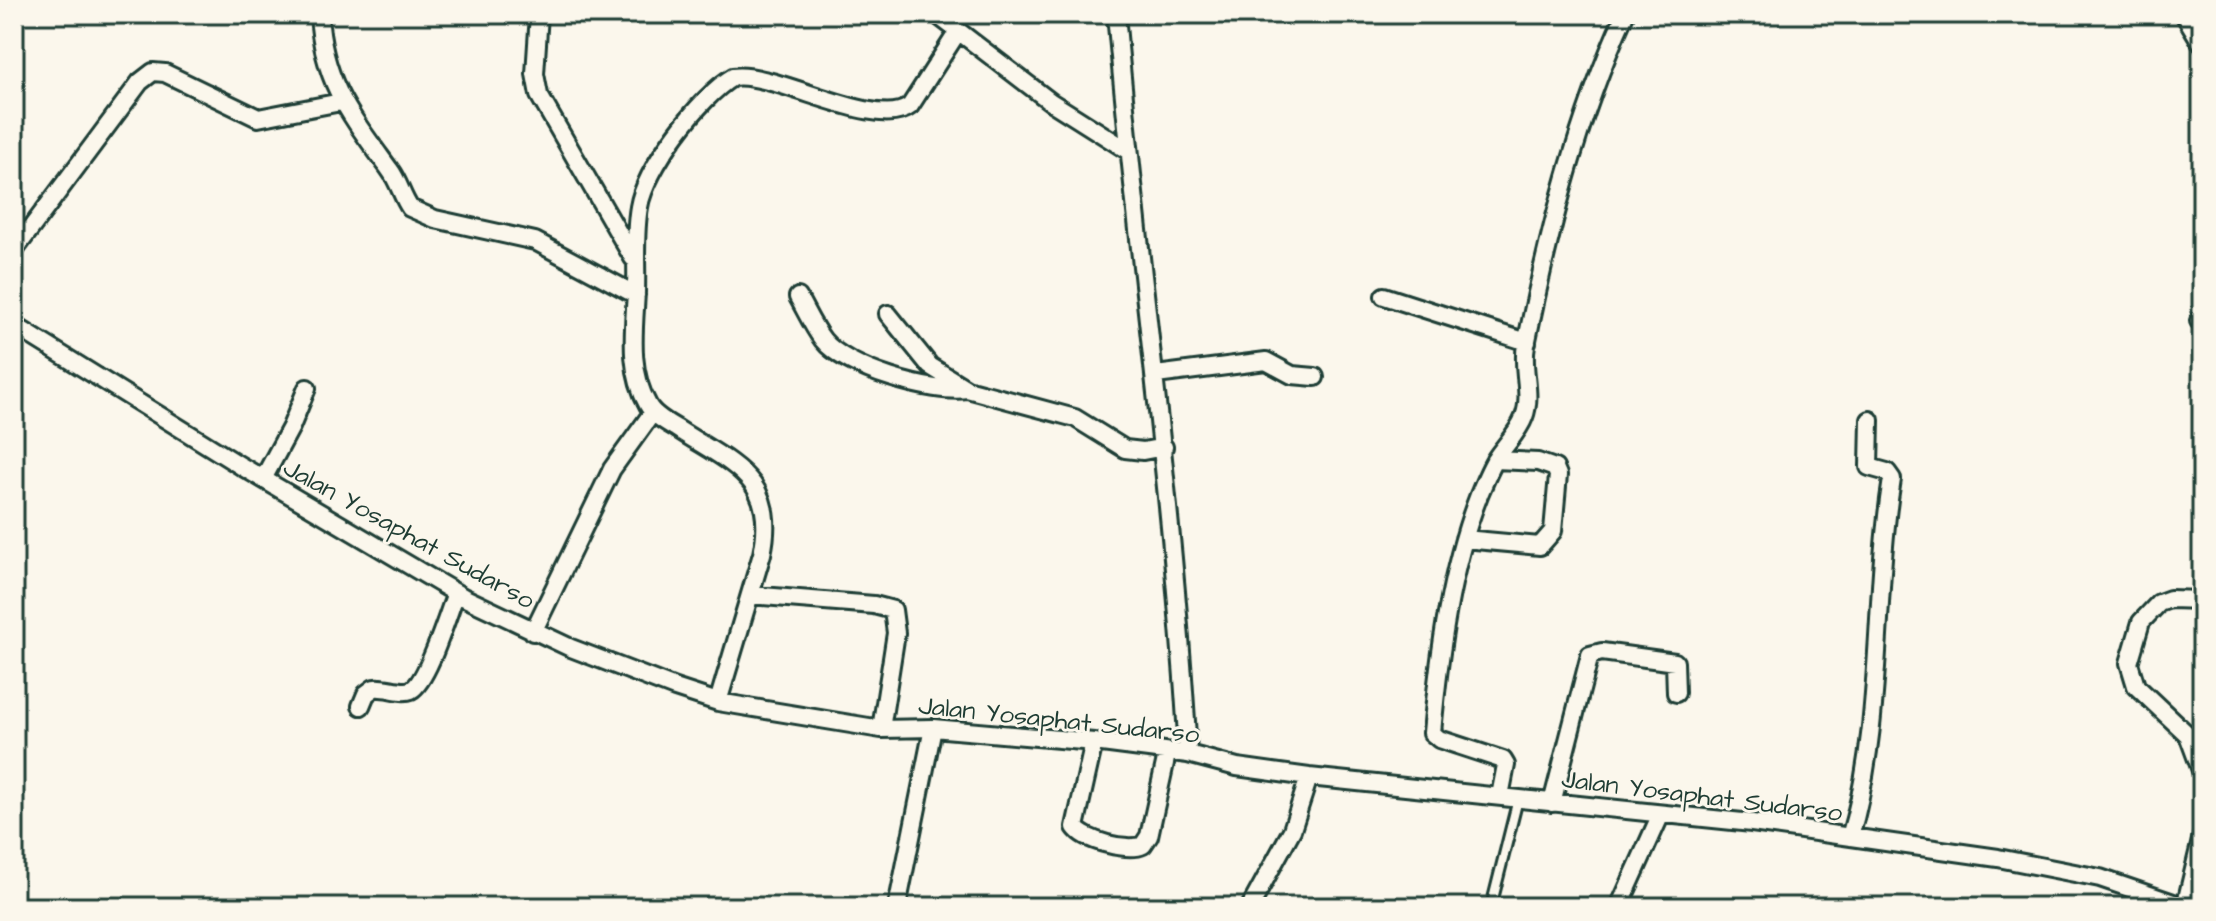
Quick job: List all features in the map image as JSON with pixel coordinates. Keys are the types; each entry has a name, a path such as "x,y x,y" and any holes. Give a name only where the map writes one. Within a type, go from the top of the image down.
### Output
{"street":[{"path":"319,14 322,46 333,88 398,182 410,208 435,219 535,241 636,295"},
{"path":"539,14 535,74 539,95 636,264"},
{"path":"936,14 1051,102 1127,150"},
{"path":"1116,14 1127,150 1156,375 1179,595 1188,754"},
{"path":"1500,796 1506,768 1503,760 1439,739 1432,733 1449,613 1464,539 1495,460 1524,417 1527,342 1585,108 1625,14"},
{"path":"2184,14 2202,44"},
{"path":"718,702 765,538 760,492 742,472 653,412 642,389 631,337 636,295 639,205 646,185 700,106 729,79 751,78 837,103 899,113 910,106 957,33"},
{"path":"14,251 140,82 153,72 165,73 258,118 341,102"},
{"path":"1384,296 1527,342"},
{"path":"798,297 824,341 839,353 879,372 933,389 948,392 967,389"},
{"path":"888,314 930,366 967,389 1075,418 1125,449 1143,451 1164,447"},
{"name":"Jalan Yosaphat Sudarso","path":"14,325 263,479 456,593 533,632 718,702 881,729 933,728 1094,742 1167,754 1188,754 1237,767 1309,777 1518,798 1555,787 1661,814 1854,822 2100,878 2185,907"},
{"path":"1156,375 1266,361 1292,375 1315,377"},
{"path":"263,479 307,388"},
{"path":"533,632 612,469 653,412"},
{"path":"1854,822 1866,782 1883,541 1892,479 1887,472 1869,467 1870,420"},
{"path":"1464,539 1540,546 1553,531 1558,483 1555,468 1538,462 1495,460"},
{"path":"361,706 366,694 374,688 404,691 415,686 430,660 456,593"},
{"path":"750,595 874,605 893,610 896,633 881,729"},
{"path":"2202,600 2170,599 2159,603 2141,622 2129,663 2136,686 2188,735 2202,773"},
{"path":"1555,787 1590,655 1602,652 1675,662 1678,667 1676,693"},
{"path":"897,907 933,728"},
{"path":"1094,742 1075,827 1083,835 1128,847 1139,847 1149,836 1167,754"},
{"path":"1250,907 1292,830 1309,777"},
{"path":"1619,907 1661,814"},
{"path":"2185,907 2202,836"}],"lane":[{"path":"1491,907 1518,798"}]}
